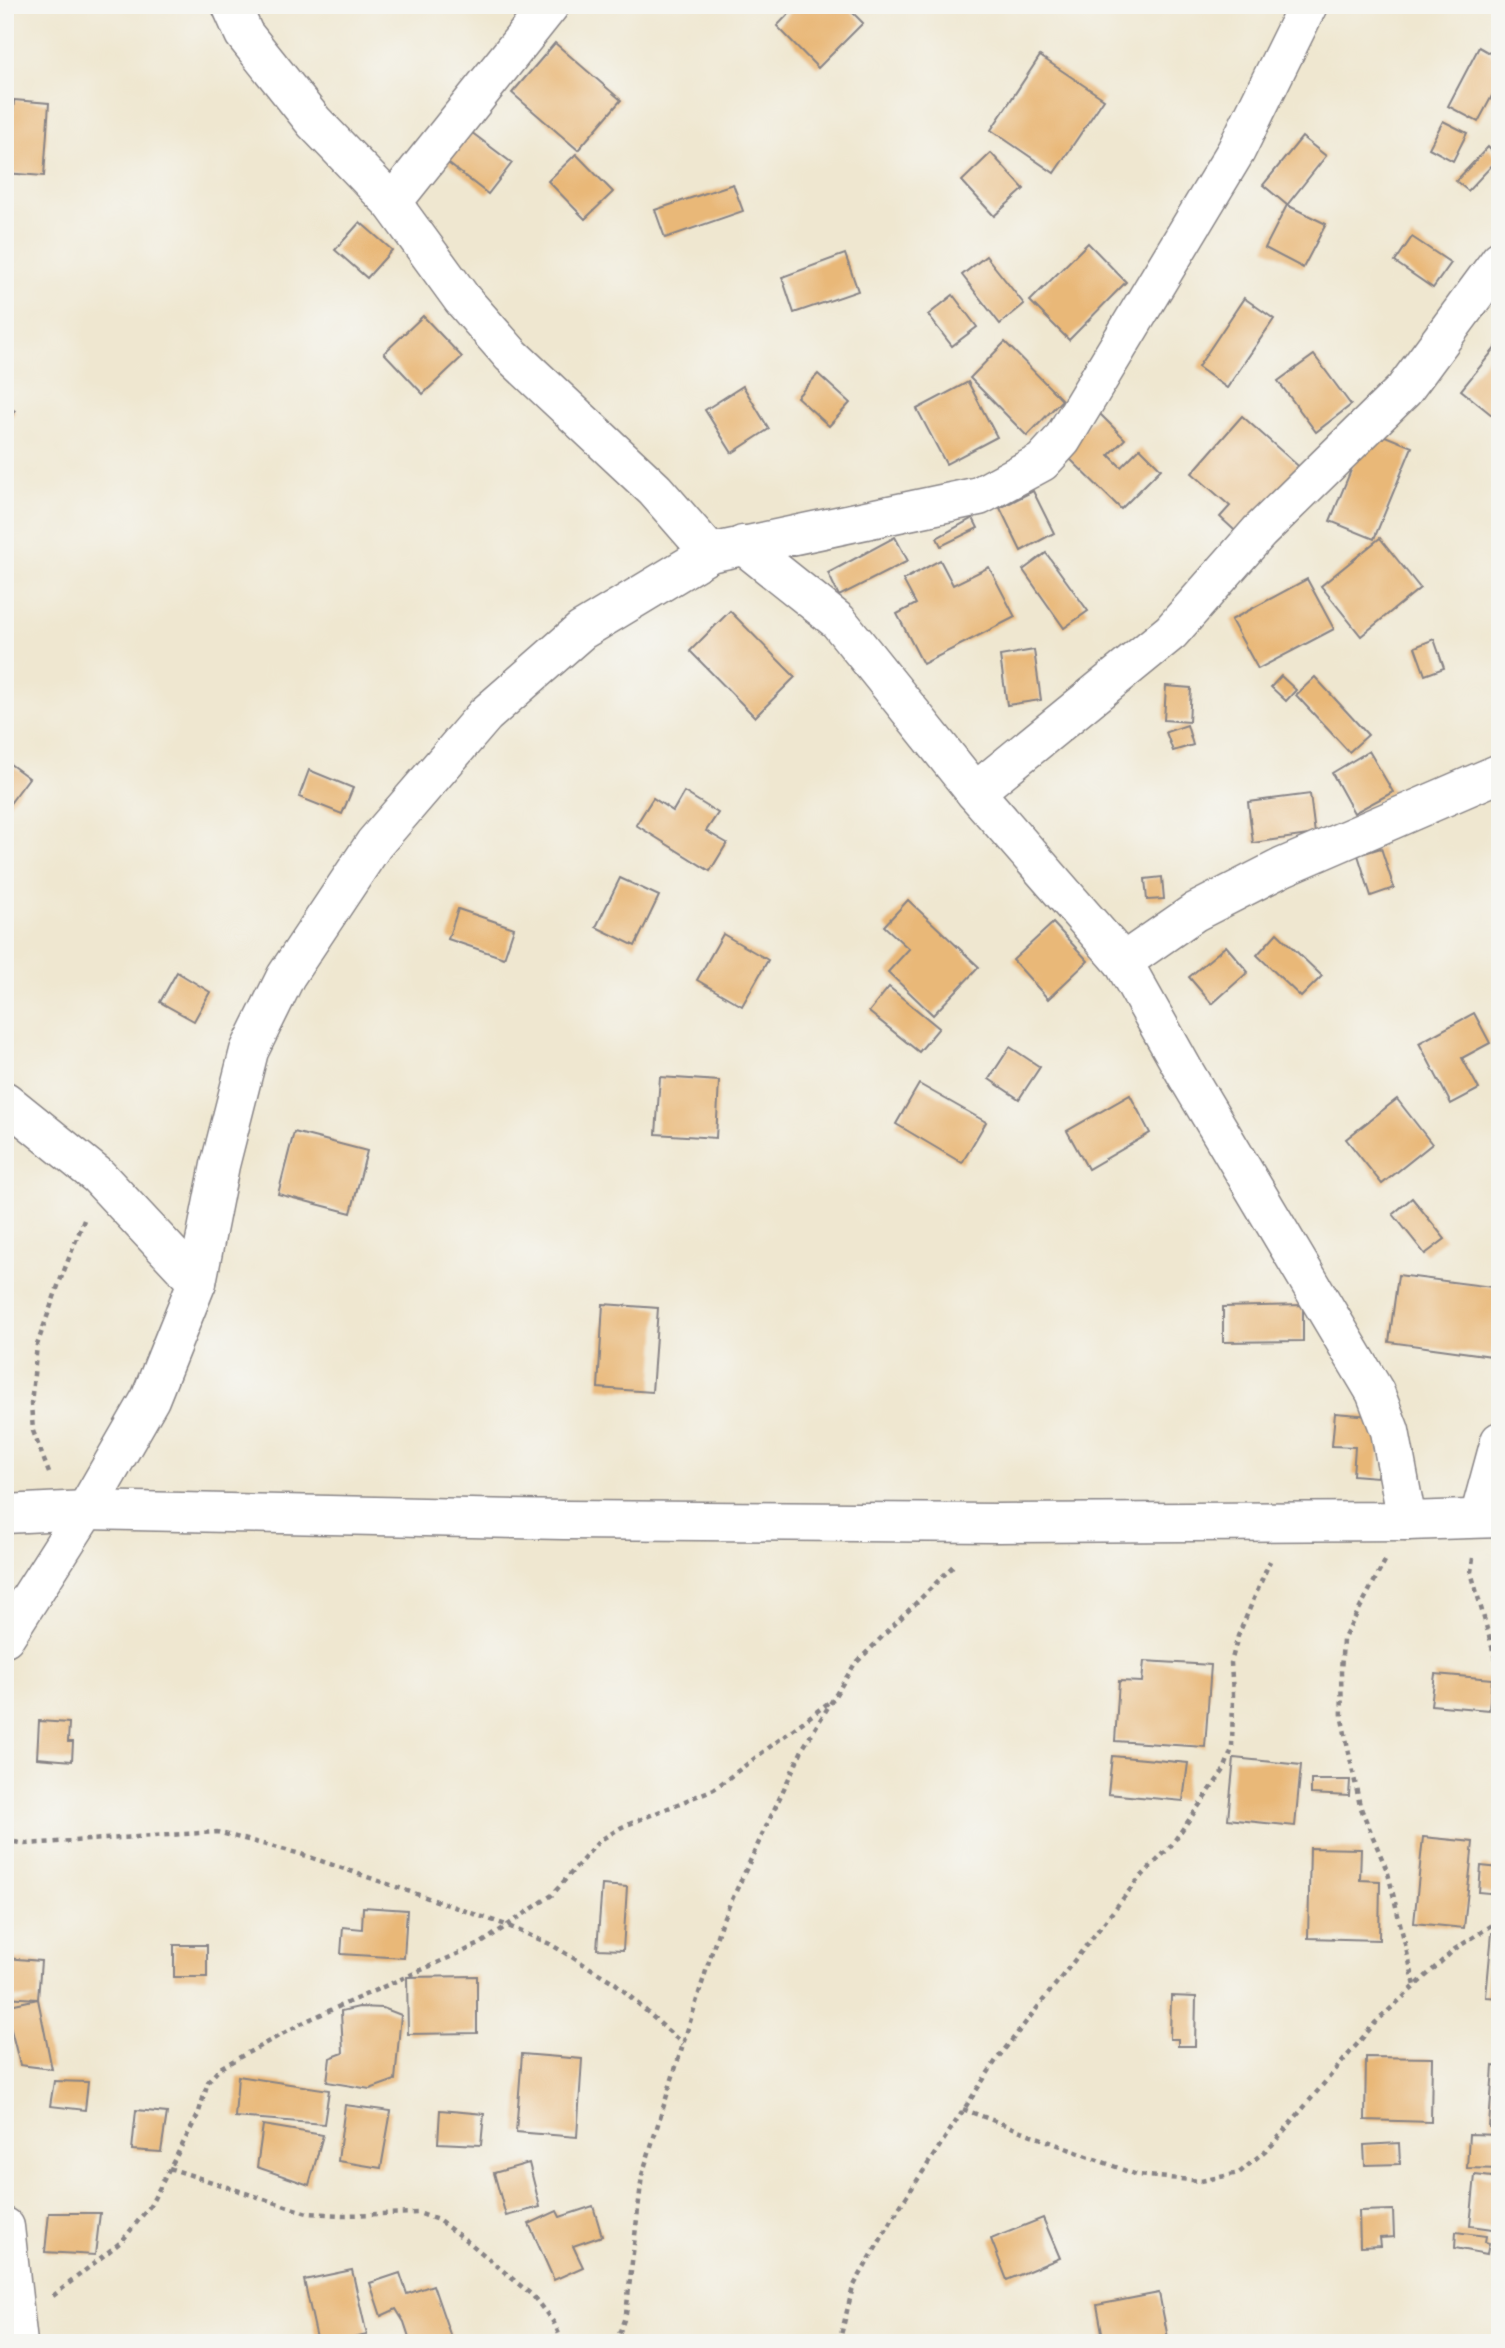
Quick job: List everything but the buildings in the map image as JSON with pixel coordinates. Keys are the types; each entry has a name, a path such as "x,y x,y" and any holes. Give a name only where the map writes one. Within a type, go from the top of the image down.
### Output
{"street":[{"path":"232,5 244,34 314,122 392,203 462,299 511,355 655,490 727,549 838,621 975,792 1123,962 1187,1076 1375,1392 1390,1431 1406,1521"},
{"path":"392,203 550,5"},
{"path":"5,1637 74,1510 150,1399 197,1282 220,1165 249,1051 286,976 374,844 485,715 581,631 727,549 979,496 1042,462 1062,440 1236,151 1308,5"},
{"path":"975,792 1171,632 1259,532 1404,390 1500,260"},
{"path":"1123,962 1195,912 1283,867 1500,773"},
{"path":"5,1101 98,1176 197,1282"},
{"path":"5,1514 74,1510 564,1520 997,1523 1406,1521 1489,1518 1500,1441"},
{"path":"5,2227 18,2341"}],"path":[{"path":"74,1510 33,1431 31,1404 37,1345 88,1211 98,1176"},
{"path":"1489,1518 1471,1572 1500,1675"},
{"path":"1406,1521 1343,1640 1341,1672 1342,1719 1360,1806 1388,1873 1415,1987"},
{"path":"839,2343 853,2287 898,2208 996,2059 1128,1892 1170,1847 1224,1770 1232,1749 1231,1663 1238,1636 1286,1522"},
{"path":"617,2343 626,2314 642,2175 721,1923 803,1748 854,1665 997,1523"},
{"path":"18,2341 47,2301 122,2241 150,2206 198,2115 208,2082 220,2068 306,2021 480,1944 552,1895 599,1841 622,1827 714,1789 832,1700"},
{"path":"5,1840 25,1844 218,1832 301,1854 506,1925 550,1944 615,1983 683,2044"},
{"path":"963,2109 1137,2175 1201,2181 1239,2173 1272,2146 1375,2023 1455,1949 1494,1924 1500,1923"},
{"path":"169,2168 307,2213 418,2213 438,2220 533,2296 554,2323 564,2343"}]}
